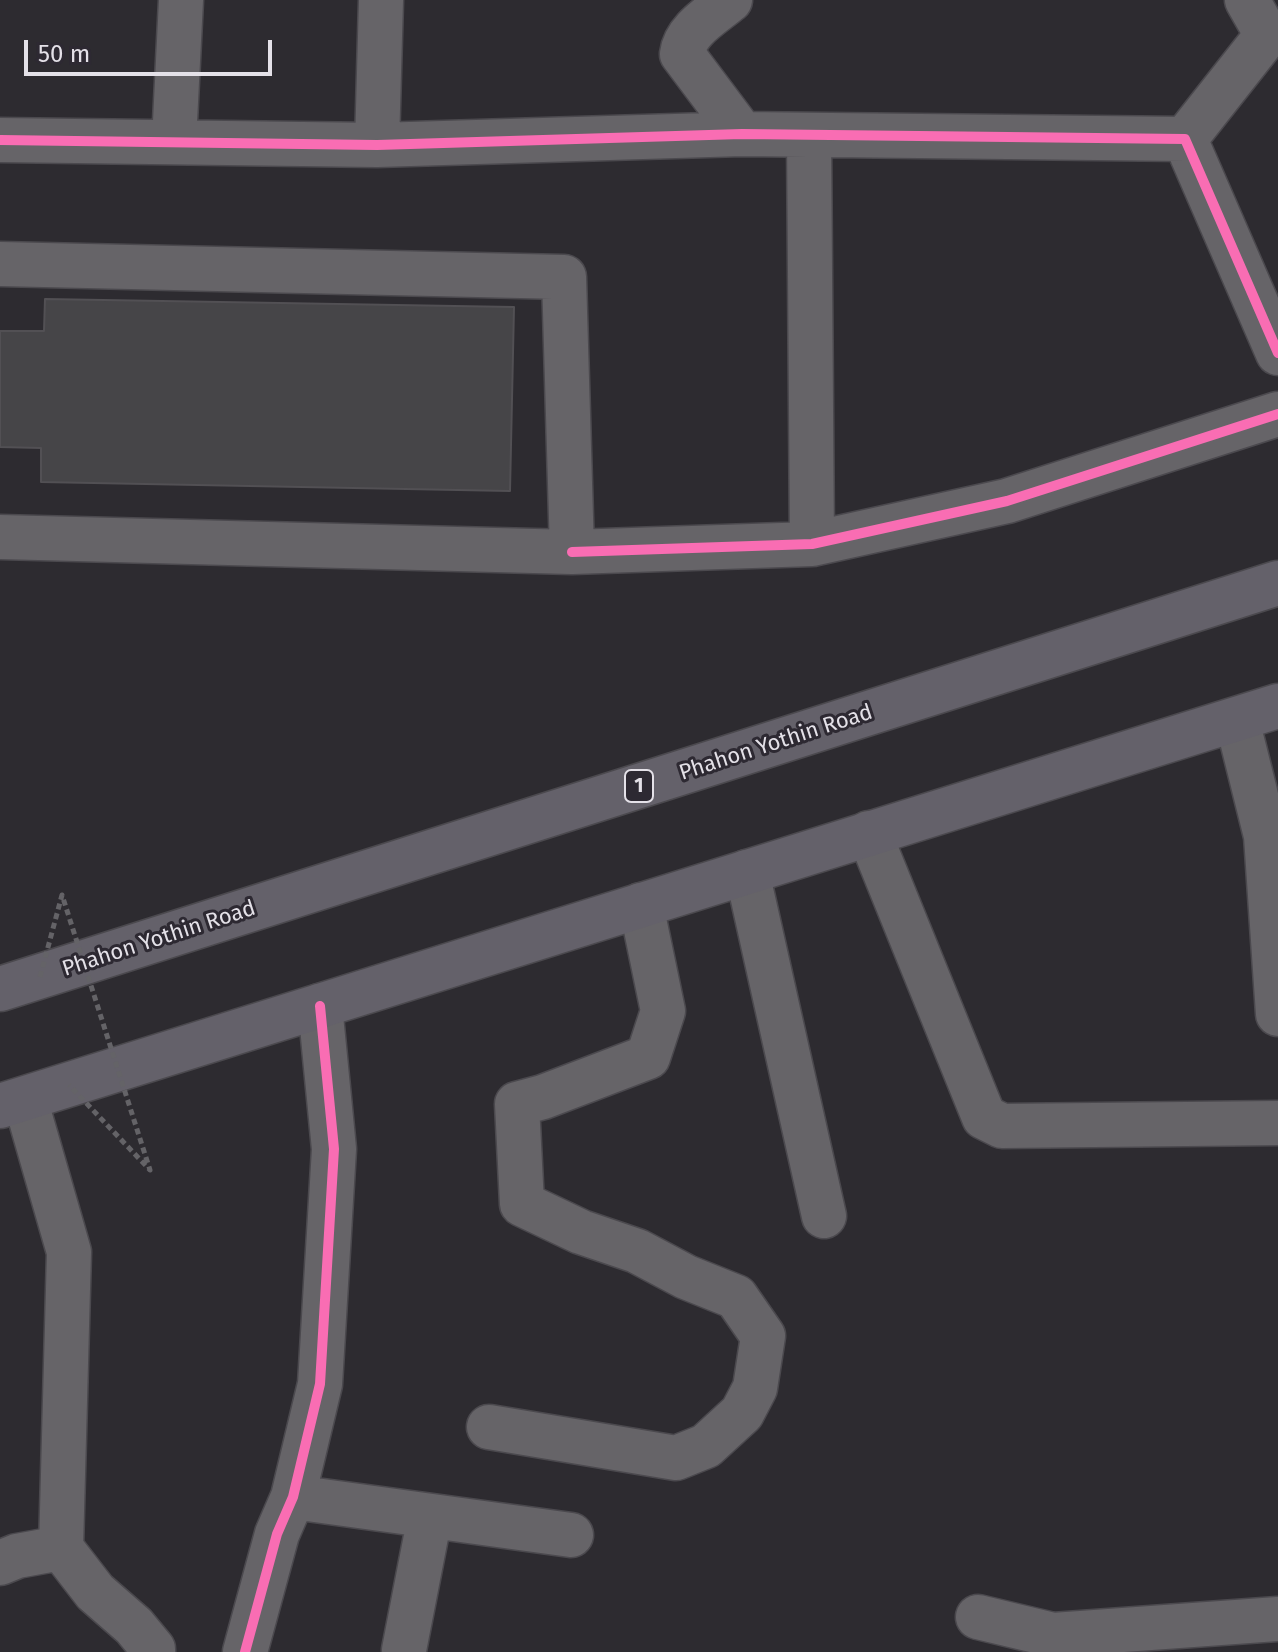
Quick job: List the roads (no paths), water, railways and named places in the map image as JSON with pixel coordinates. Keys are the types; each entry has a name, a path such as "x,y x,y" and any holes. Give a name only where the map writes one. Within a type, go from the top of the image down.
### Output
{"main road":[{"name":"Phahon Yothin Road","path":"20,983 1278,583"},
{"path":"13,1102 1278,706"}],"street":[{"path":"174,142 181,0"},
{"path":"377,145 381,0"},
{"path":"730,0 688,35 682,54 742,134"},
{"path":"1185,139 1264,22"},
{"path":"0,140 377,145 742,134 1185,139"},
{"path":"809,136 812,544"},
{"path":"1185,139 1278,353"},
{"path":"0,264 564,277 572,552"},
{"path":"0,537 572,552 812,544 1007,501 1278,414"},
{"path":"1237,720 1272,835 1278,1014"},
{"path":"869,833 984,1117 1002,1126 1278,1123"},
{"path":"747,872 824,1216"},
{"path":"489,1427 676,1458 706,1446 742,1413 755,1388 763,1336 736,1297 686,1277 637,1251 581,1232 522,1204 517,1104 648,1057 663,1011 641,905"},
{"path":"245,1652 277,1534 293,1497 320,1384 334,1149 320,1006"},
{"path":"13,1102 69,1252 61,1548 95,1592 134,1626 153,1652"},
{"path":"293,1497 571,1535"},
{"path":"404,1650 430,1516"},
{"path":"0,1563 17,1556 61,1548"},
{"path":"978,1617 1053,1644 1278,1619"}]}
